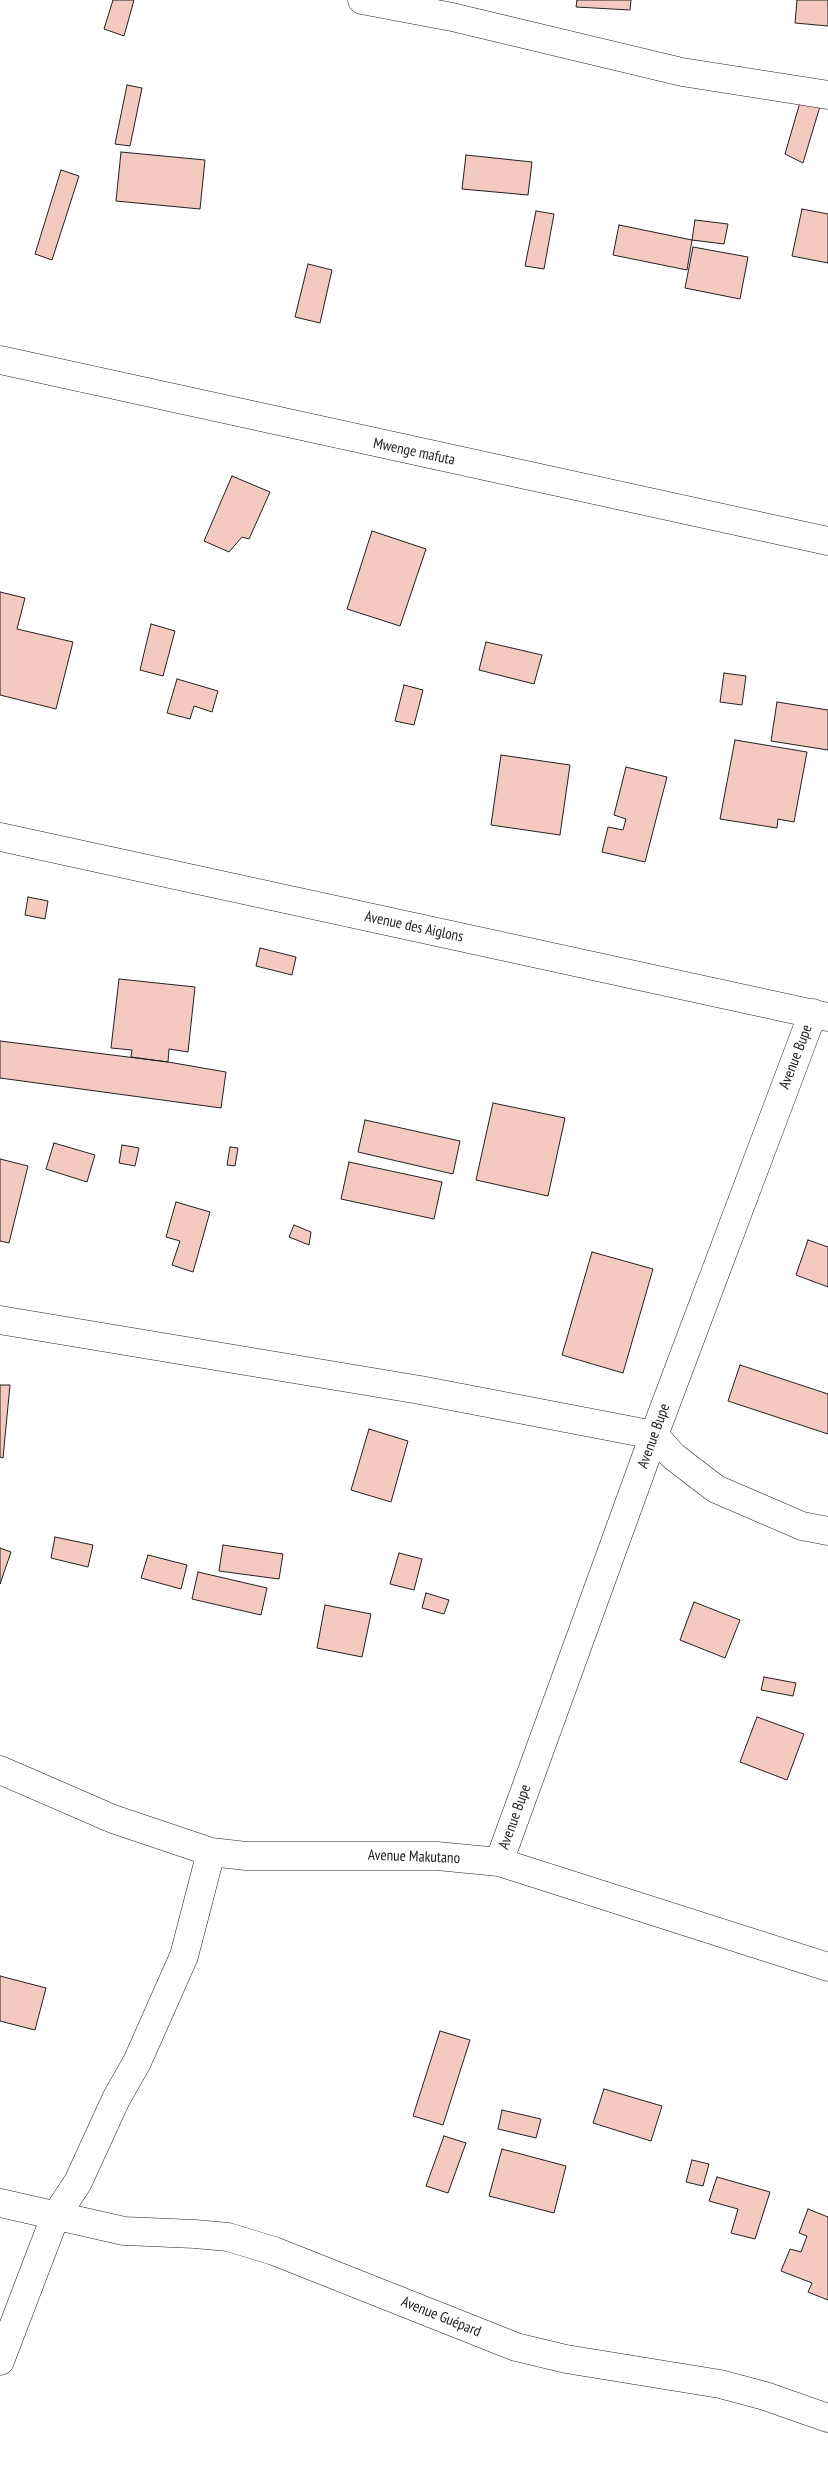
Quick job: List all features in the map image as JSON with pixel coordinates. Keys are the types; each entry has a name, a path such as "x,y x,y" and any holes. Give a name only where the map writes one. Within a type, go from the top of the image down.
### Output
{"street":[{"path":"362,0 455,9 682,72 828,95"},
{"name":"Mwenge mafuta","path":"0,360 828,541"},
{"name":"Avenue des Aiglons","path":"1,844 821,1015"},
{"name":"Avenue Bupe","path":"499,1862 654,1435 821,1015"},
{"path":"0,1320 420,1390 654,1435 673,1456 716,1489 802,1526 828,1531"},
{"name":"Avenue Makutano","path":"0,1770 113,1819 211,1852 246,1856 437,1856 499,1862 828,1967"},
{"path":"0,2361 55,2217 78,2182 116,2098 137,2062 184,1956 211,1852"},
{"name":"Avenue Guépard","path":"0,2203 55,2217 124,2231 228,2238 274,2251 516,2347 566,2359 720,2384 765,2396 828,2418"}],"building":[{"path":"113,0 134,0 124,36 104,29"},
{"path":"577,0 631,0 630,10 576,7"},
{"path":"797,0 828,0 828,26 795,23"},
{"path":"127,85 142,88 130,146 115,144"},
{"path":"803,92 821,103 803,163 785,154"},
{"path":"121,152 205,160 200,209 116,201"},
{"path":"466,155 532,162 528,195 462,189"},
{"path":"61,170 79,176 52,260 35,254"},
{"path":"802,209 828,214 828,263 792,256"},
{"path":"536,211 554,214 544,269 525,266"},
{"path":"695,220 728,224 724,244 692,240"},
{"path":"619,225 692,240 687,270 613,255"},
{"path":"693,247 748,257 740,299 685,288"},
{"path":"308,264 332,270 320,323 295,317"},
{"path":"232,476 270,492 249,539 242,537 229,552 204,541"},
{"path":"372,531 426,549 400,626 347,609"},
{"path":"0,592 25,598 17,629 73,642 56,709 0,695"},
{"path":"151,624 175,631 163,676 140,670"},
{"path":"486,642 542,655 534,684 479,670"},
{"path":"724,673 746,676 742,705 720,702"},
{"path":"177,679 218,691 212,712 194,706 190,719 167,713"},
{"path":"404,685 423,690 414,725 395,721"},
{"path":"777,702 828,710 828,750 771,741"},
{"path":"735,740 807,752 794,822 778,819 777,828 720,819"},
{"path":"501,755 570,765 560,835 491,825"},
{"path":"626,767 667,777 645,862 602,852 608,827 623,830 626,819 614,815"},
{"path":"28,897 48,901 45,919 25,915"},
{"path":"260,948 296,957 292,975 256,966"},
{"path":"119,979 195,987 188,1052 169,1049 168,1062 131,1057 132,1050 111,1048"},
{"path":"0,1041 168,1062 226,1072 221,1108 0,1078"},
{"path":"493,1103 565,1118 548,1196 476,1180"},
{"path":"365,1120 460,1141 453,1174 358,1152"},
{"path":"54,1143 95,1155 87,1182 46,1169"},
{"path":"122,1145 139,1148 135,1166 119,1163"},
{"path":"230,1147 238,1148 235,1166 227,1165"},
{"path":"0,1159 28,1166 9,1243 0,1241"},
{"path":"349,1162 442,1182 434,1219 341,1199"},
{"path":"176,1202 210,1212 193,1272 172,1265 180,1241 166,1237"},
{"path":"294,1225 311,1232 309,1245 289,1237"},
{"path":"808,1240 828,1247 828,1287 796,1275"},
{"path":"592,1252 653,1269 623,1373 562,1355"},
{"path":"740,1365 828,1394 828,1434 728,1401"},
{"path":"0,1385 10,1385 3,1458 0,1457"},
{"path":"369,1429 408,1441 391,1502 351,1490"},
{"path":"55,1537 93,1545 88,1567 51,1558"},
{"path":"223,1545 283,1554 279,1579 219,1571"},
{"path":"0,1548 11,1552 0,1584"},
{"path":"399,1553 422,1559 414,1590 390,1584"},
{"path":"148,1555 187,1565 181,1589 141,1578"},
{"path":"198,1572 267,1588 261,1615 192,1599"},
{"path":"426,1593 449,1600 444,1614 422,1608"},
{"path":"694,1602 740,1620 725,1658 680,1640"},
{"path":"325,1605 371,1614 362,1657 317,1648"},
{"path":"764,1677 796,1683 793,1696 761,1690"},
{"path":"757,1717 804,1734 787,1780 740,1762"},
{"path":"0,1976 46,1988 35,2030 0,2021"},
{"path":"440,2031 470,2040 443,2125 413,2116"},
{"path":"604,2089 662,2106 651,2141 593,2123"},
{"path":"502,2110 541,2119 536,2138 498,2129"},
{"path":"444,2136 466,2143 448,2193 426,2186"},
{"path":"502,2149 566,2166 554,2213 489,2196"},
{"path":"692,2160 709,2164 703,2186 686,2182"},
{"path":"717,2177 770,2192 755,2239 731,2233 738,2209 709,2201"},
{"path":"808,2209 828,2217 828,2300 808,2292 812,2283 781,2271 790,2249 801,2252 807,2236 799,2233"}]}
